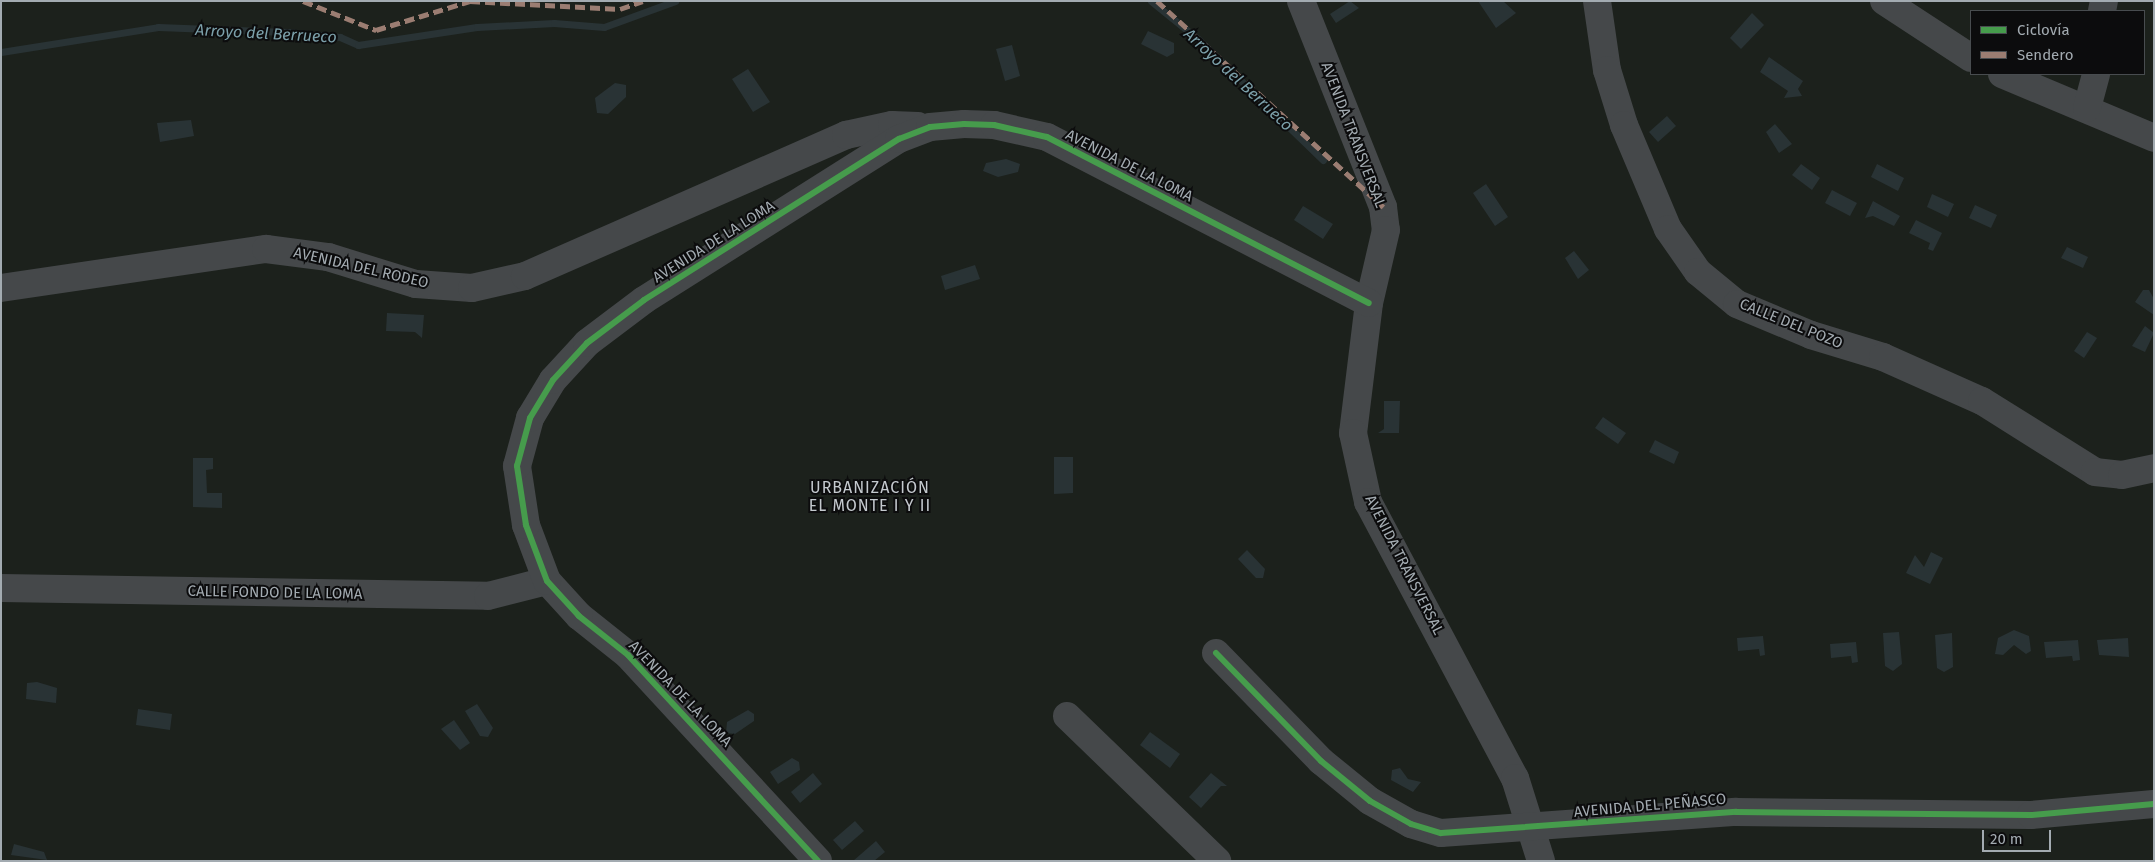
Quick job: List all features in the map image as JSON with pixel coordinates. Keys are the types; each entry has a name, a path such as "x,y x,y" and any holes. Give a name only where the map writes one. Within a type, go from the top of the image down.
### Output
{"street":[{"name":"AVENIDA TRANSVERSAL","path":"1301,1 1383,207 1386,230 1369,302 1353,433 1368,502 1515,778 1541,861"},
{"name":"CALLE DEL POZO","path":"1597,1 1607,70 1624,125 1668,229 1711,282 1737,304 1811,335 1883,357 1982,400 2095,472 2122,475 2154,468"},
{"path":"1884,1 1970,57"},
{"path":"2004,75 2087,108 2154,138"},
{"path":"2087,108 2096,75"},
{"name":"AVENIDA DE LA LOMA","path":"818,861 628,655 579,616 547,581 526,525 517,466 530,418 553,380 586,343 644,300 900,138 930,127 994,124 1047,137 1369,302"},
{"name":"AVENIDA DEL RODEO","path":"1,288 266,249 328,257 416,284 472,288 524,276 846,135 892,125 930,127"},
{"name":"AVENIDA DEL RODEO","path":"816,148 836,146 859,164"},
{"name":"CALLE FONDO DE LA LOMA","path":"1,588 488,596 547,581"},
{"name":"AVENIDA DEL PEÑASCO","path":"1216,653 1321,760 1370,801 1411,824 1441,833 1532,829 1736,812 2031,815 2154,804"},
{"path":"1067,716 1217,861"}],"shaded area":[{"path":"1,1 2154,1 2154,861 1,861"},
{"path":"1350,1 1359,8 1336,23 1330,14"},
{"path":"1478,1 1503,1 1516,13 1496,28"},
{"path":"1752,13 1764,25 1741,49 1730,38"},
{"path":"1148,31 1174,43 1174,53 1167,57 1141,44"},
{"path":"1012,45 1020,76 1005,81 996,49"},
{"path":"1769,57 1803,81 1798,89 1802,96 1784,98 1788,91 1760,72"},
{"path":"748,69 770,102 753,112 732,79"},
{"path":"615,83 626,85 626,97 608,114 597,113 595,98"},
{"path":"1667,116 1676,126 1658,142 1649,132"},
{"path":"191,120 194,136 160,142 157,123"},
{"path":"1775,124 1792,144 1779,153 1766,132"},
{"path":"1006,159 1020,164 1018,172 998,177 983,171 986,163"},
{"path":"1801,164 1820,178 1812,190 1792,175"},
{"path":"1877,164 1904,178 1898,191 1871,177"},
{"path":"1486,184 1508,217 1495,226 1473,193"},
{"path":"1832,190 1857,203 1850,216 1825,203"},
{"path":"1932,194 1954,204 1948,217 1927,207"},
{"path":"1873,201 1900,216 1894,226 1873,216 1865,218"},
{"path":"1975,205 1997,215 1991,228 1969,218"},
{"path":"1303,206 1333,224 1323,239 1294,220"},
{"path":"1916,220 1942,233 1933,251 1928,249 1930,243 1909,233"},
{"path":"2067,247 2088,257 2083,268 2061,258"},
{"path":"1574,251 1589,270 1578,279 1565,258"},
{"path":"975,265 980,279 945,290 941,276"},
{"path":"2143,290 2149,290 2154,299 2154,315 2135,302"},
{"path":"387,313 424,315 422,338 415,332 386,331"},
{"path":"2145,326 2154,333 2145,352 2132,346"},
{"path":"2087,332 2097,338 2084,358 2074,351"},
{"path":"1384,401 1400,401 1399,433 1378,433 1384,429"},
{"path":"1603,417 1626,433 1618,444 1595,428"},
{"path":"1655,440 1679,452 1674,464 1649,452"},
{"path":"1054,457 1073,457 1073,493 1054,494"},
{"path":"193,458 213,458 213,469 206,470 207,493 222,493 222,508 193,507"},
{"path":"1247,550 1265,569 1263,578 1256,578 1238,559"},
{"path":"1931,552 1943,558 1930,584 1906,573 1915,555 1924,567"},
{"path":"2014,630 2029,636 2031,651 2026,654 2014,645 2003,655 1995,654 1998,638"},
{"path":"1899,632 1902,664 1893,671 1885,666 1883,633"},
{"path":"1952,633 1953,667 1944,672 1937,668 1935,635"},
{"path":"1763,636 1765,655 1760,656 1759,649 1738,651 1737,638"},
{"path":"2128,638 2129,657 2099,655 2097,640"},
{"path":"2078,640 2080,660 2073,661 2072,656 2046,658 2044,642"},
{"path":"1856,642 1858,662 1852,663 1851,656 1831,658 1830,644"},
{"path":"37,682 57,688 56,703 26,699 27,683"},
{"path":"477,704 493,728 488,737 480,736 465,711"},
{"path":"138,709 172,714 170,730 136,725"},
{"path":"748,710 754,714 754,721 735,734 726,733 727,722"},
{"path":"454,720 470,743 460,750 441,729"},
{"path":"1150,732 1180,754 1170,768 1140,745"},
{"path":"792,758 799,762 800,770 778,784 770,772"},
{"path":"1400,768 1408,779 1421,782 1413,792 1391,780 1392,770"},
{"path":"813,773 822,784 800,803 791,792"},
{"path":"1211,773 1227,786 1221,786 1201,808 1189,797"},
{"path":"855,821 864,831 842,850 833,840"},
{"path":"876,841 885,852 874,861 853,861"},
{"path":"14,844 44,852 47,860 11,855"}],"waterway":[{"name":"Arroyo del Berrueco","path":"1,52 158,27 288,32 340,37 358,45 477,27 554,23 604,27 675,1"},
{"name":"Arroyo del Berrueco","path":"1151,1 1198,39 1323,160"}],"marked path":[{"path":"303,1 376,30 470,1 620,9 643,1"},
{"path":"1157,1 1383,207"}],"cycle path":[{"path":"818,861 628,655 579,616 547,581 526,525 517,466 530,418 553,380 587,343 644,300 899,139 930,127 964,124 994,125 1047,137 1369,303"},
{"path":"1216,653 1321,761 1370,801 1411,824 1441,833 1736,812 2031,815 2154,804"}],"district":[{"name":"URBANIZACIÓN EL MONTE I Y II","path":"870,497"}]}
